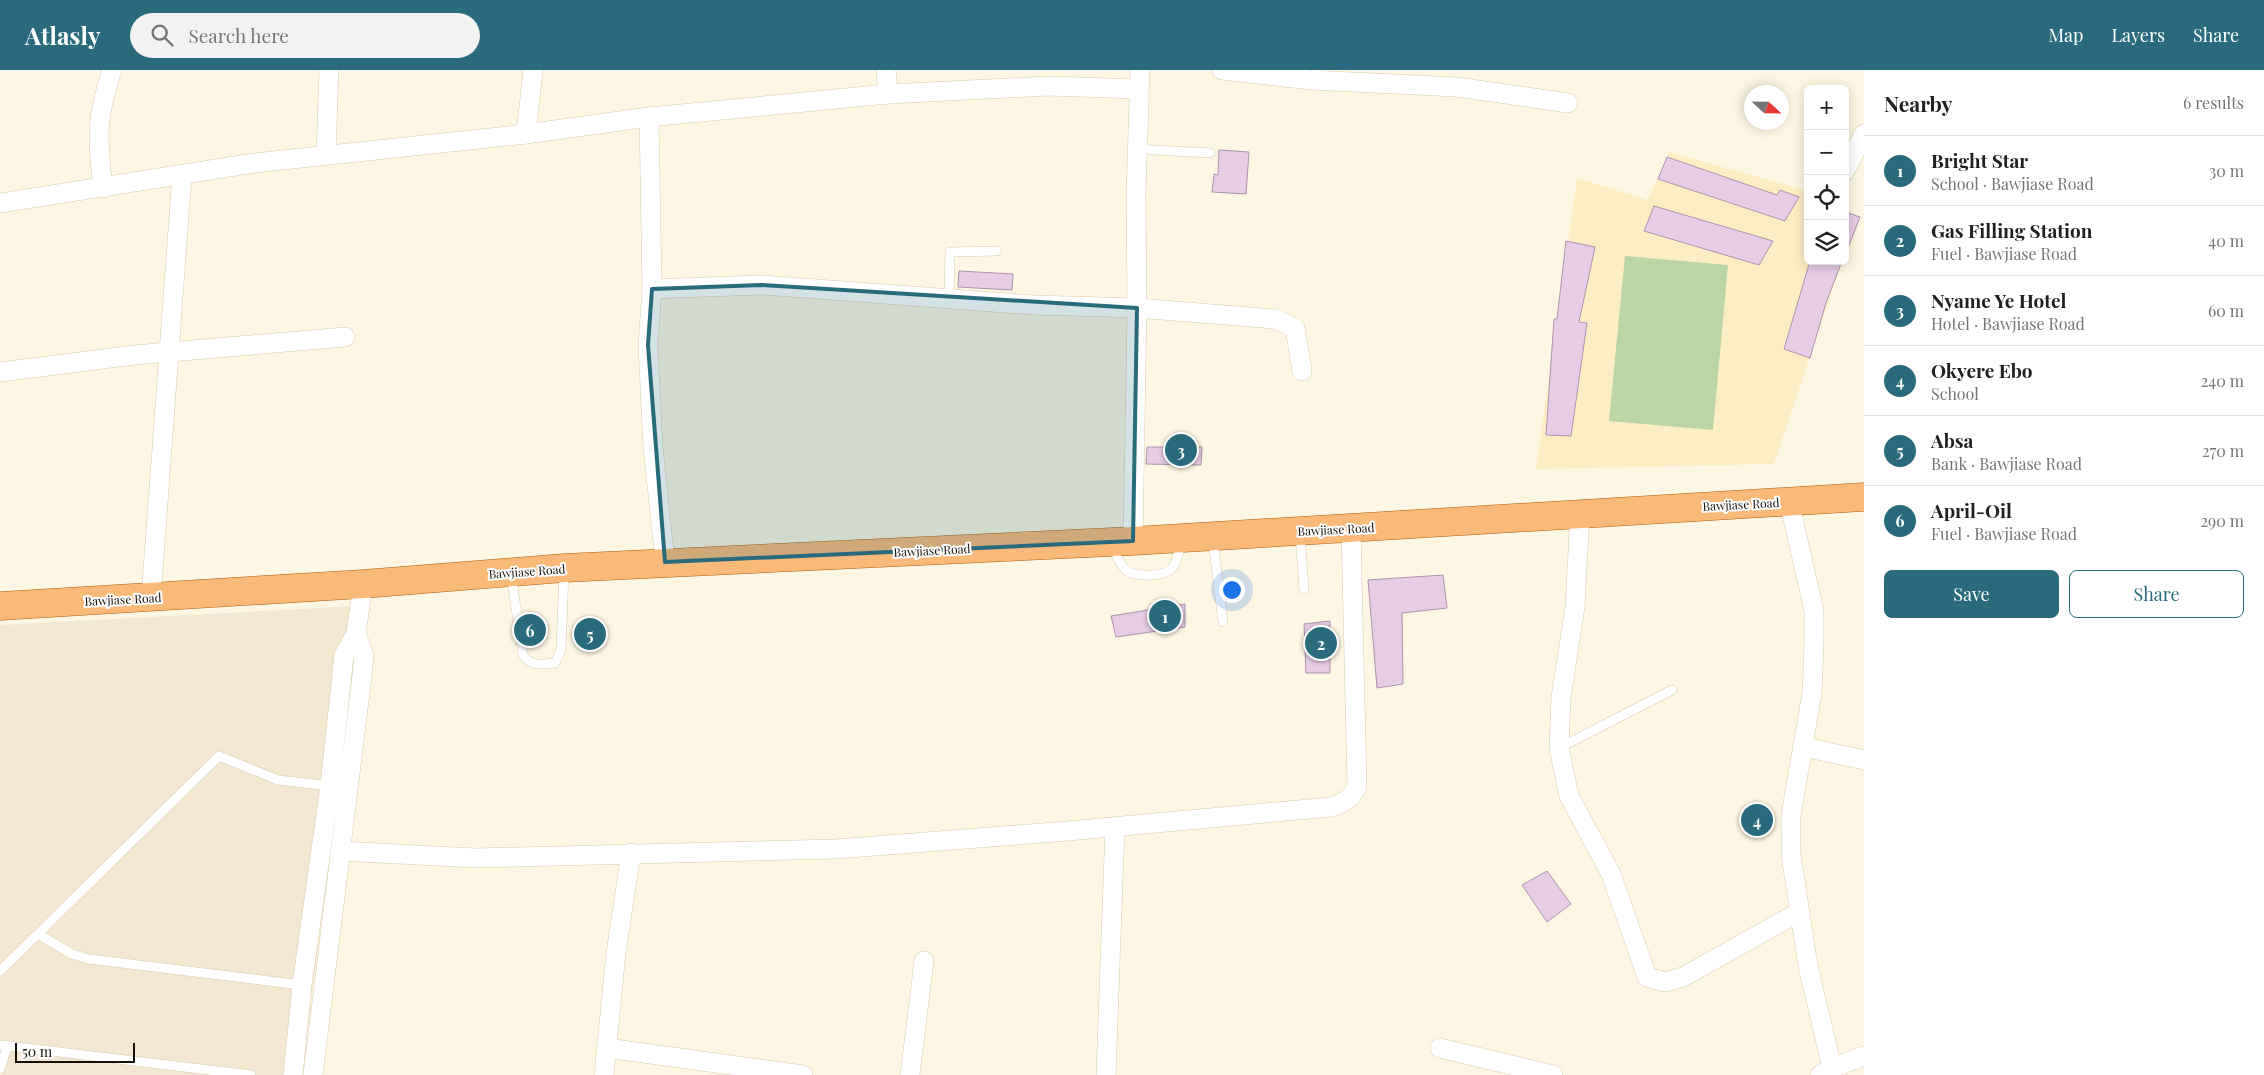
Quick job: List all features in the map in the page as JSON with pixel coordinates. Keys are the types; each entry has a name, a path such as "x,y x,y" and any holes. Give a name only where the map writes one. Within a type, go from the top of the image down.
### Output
{"main road":[{"name":"Bawjiase Road","path":"0,606 363,584 510,571 1182,538 1864,497"}],"street":[{"path":"103,188 98,126 100,105 112,70"},
{"path":"326,155 329,70"},
{"path":"526,134 533,70"},
{"path":"886,70 888,94"},
{"path":"1122,541 1137,308 1137,149 1140,70"},
{"path":"1222,70 1311,80 1457,87 1568,104"},
{"path":"0,203 254,163 526,134 649,117 888,94 1049,86 1138,90"},
{"path":"649,117 652,289 648,345 653,447 665,562"},
{"path":"1849,163 1864,134"},
{"path":"151,598 182,175"},
{"path":"652,289 761,285 1033,305 1137,308 1276,319 1295,328 1302,371"},
{"path":"0,372 168,352 345,337"},
{"path":"1789,501 1814,611 1812,693 1792,815 1791,855 1826,1071 1864,1056"},
{"path":"1580,513 1575,607 1561,698 1559,748 1569,796 1610,874 1648,977 1665,982 1684,977 1799,912"},
{"path":"340,851 475,858 836,848 1331,807 1347,801 1354,794 1357,786 1351,528"},
{"path":"293,1075 302,985 330,786 344,655 356,634 363,584"},
{"path":"313,1075 364,655 356,634"},
{"path":"1804,747 1864,760"},
{"path":"1106,1075 1115,826"},
{"path":"604,1075 616,953 631,853"},
{"path":"910,1075 914,1056 924,962"},
{"path":"607,1048 803,1075"},
{"path":"1440,1048 1553,1075"}],"lane":[{"path":"1137,149 1210,153"},
{"path":"949,298 950,252 997,251"},
{"path":"1300,531 1304,590"},
{"path":"1212,536 1223,622"},
{"path":"510,571 523,655 527,662 536,664 555,663 561,650 564,568"},
{"path":"1559,748 1672,690"},
{"path":"0,971 219,756 278,780 330,786"},
{"path":"38,934 72,954 88,959 302,985"},
{"path":"0,1069 4,1046 251,1075"}],"highlighted area":[{"path":"761,285 1137,308 1133,541 665,562 648,345 652,289"}],"shaded area":[{"path":"1669,152 1804,190 1804,265 1841,265 1774,464 1536,469 1577,178 1648,200"},
{"path":"359,606 302,1075 0,1075 0,625"}],"green space":[{"path":"1625,256 1728,265 1713,430 1609,421"}],"building":[{"path":"1219,150 1249,152 1246,194 1212,192 1214,174 1218,175"},
{"path":"1667,157 1777,195 1780,190 1799,197 1785,221 1658,179"},
{"path":"1654,206 1773,241 1759,265 1644,231"},
{"path":"1849,213 1860,217 1849,245"},
{"path":"1566,241 1595,247 1579,322 1587,323 1571,436 1546,435 1554,319 1557,319"},
{"path":"1809,265 1840,265 1826,303 1810,358 1784,349"},
{"path":"959,271 1013,274 1012,290 958,287"},
{"path":"1147,447 1202,447 1201,465 1146,464"},
{"path":"1443,575 1447,608 1402,613 1403,684 1377,688 1368,580"},
{"path":"1185,604 1185,627 1116,637 1111,616"},
{"path":"1330,621 1330,673 1306,673 1304,624"},
{"path":"1765,807 1767,832 1749,834 1748,808"},
{"path":"1547,871 1571,904 1547,922 1522,885"}],"place":[{"name":"Nyame Ye Hotel","path":"1181,450"},
{"name":"Bright Star","path":"1165,616"},
{"name":"April-Oil","path":"530,630"},
{"name":"Absa","path":"590,634"},
{"name":"Gas Filling Station","path":"1321,643"},
{"name":"Okyere Ebo","path":"1757,820"}]}
